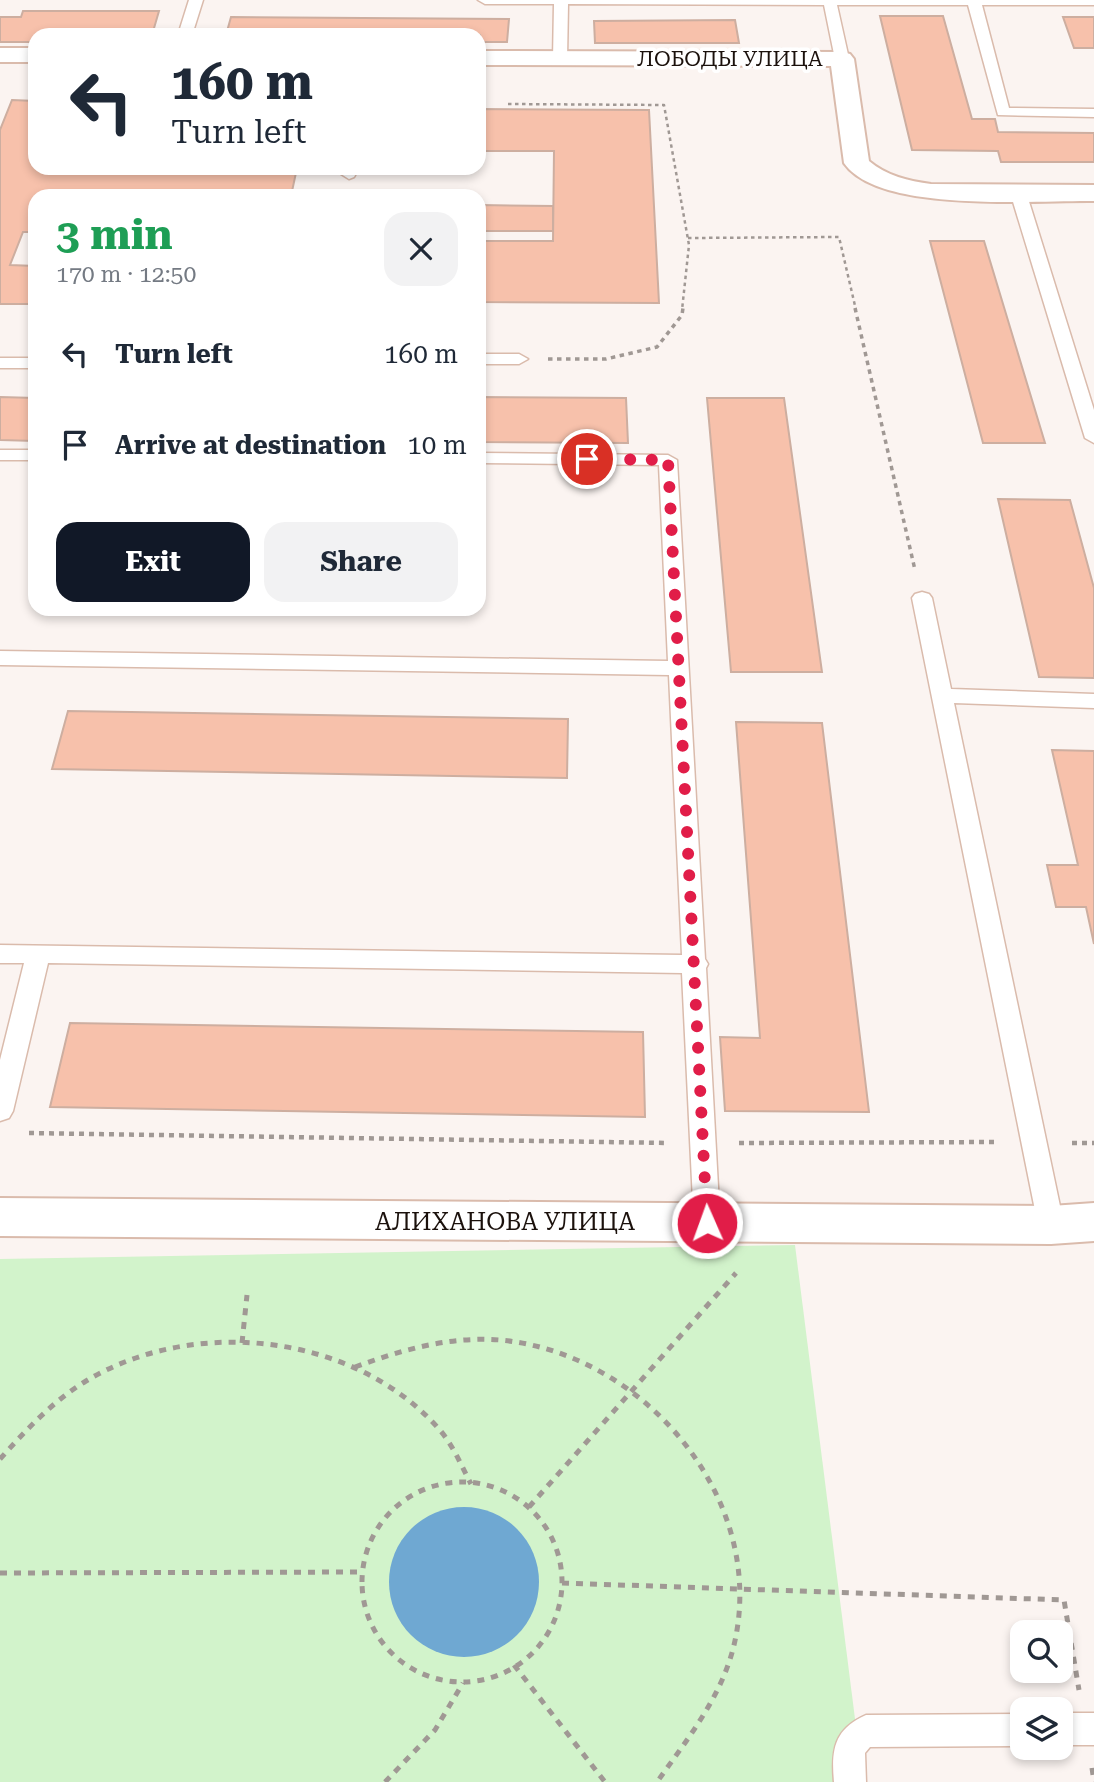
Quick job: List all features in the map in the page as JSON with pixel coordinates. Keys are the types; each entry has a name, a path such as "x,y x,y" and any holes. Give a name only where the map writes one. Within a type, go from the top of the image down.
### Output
{"street":[{"path":"0,55 28,55"},
{"name":"ЛОБОДЫ УЛИЦА","path":"486,58 842,59 858,163 868,173 906,189 931,192 1094,192"},
{"name":"АЛИХАНОВА УЛИЦА","path":"0,1217 1051,1225 1094,1222"}],"lane":[{"path":"187,28 196,0"},
{"path":"485,0 1094,1"},
{"path":"560,59 561,0"},
{"path":"830,1 842,59"},
{"path":"974,1 1003,112 1094,113"},
{"path":"1018,192 1094,438"},
{"path":"486,359 519,359"},
{"path":"0,363 28,363"},
{"path":"0,455 28,455"},
{"path":"486,458 668,460 696,964 707,1223"},
{"path":"922,598 1051,1225"},
{"path":"0,658 680,668"},
{"path":"942,696 1094,701"},
{"path":"0,954 696,964"},
{"path":"0,1111 38,954"},
{"path":"1073,1729 1094,1729"},
{"path":"850,1782 849,1747 866,1731 1010,1730"}],"path":[{"path":"508,104 664,104 688,238 682,315 657,347 606,359 519,359"},
{"path":"688,238 839,237 922,598"},
{"path":"27,1133 704,1143 1094,1143"},
{"path":"529,1507 736,1273"},
{"path":"242,1343 247,1296"},
{"path":"355,1367 393,1352 440,1342 482,1340 520,1343 597,1368 631,1391 662,1415 710,1480 726,1520 736,1561 734,1648 717,1690 694,1730 657,1782"},
{"path":"0,1460 42,1413 99,1374 163,1349 242,1343 290,1348 355,1367 426,1417 446,1438 471,1484"},
{"path":"479,1483 509,1492 529,1507 553,1536 563,1567 561,1599 550,1630 529,1656 498,1675 463,1683 429,1678 398,1662 374,1638 362,1606 360,1572 371,1540 390,1513 416,1494 447,1484 471,1484 479,1483"},
{"path":"0,1573 360,1572"},
{"path":"562,1583 1064,1600"},
{"path":"514,1665 605,1782"},
{"path":"385,1782 436,1730 463,1683"}],"green space":[{"path":"795,1245 863,1782 0,1782 0,1259"}],"water":[{"path":"464,1507 493,1513 517,1529 533,1553 539,1582 533,1611 517,1635 493,1651 464,1657 435,1651 411,1635 395,1611 389,1582 395,1553 411,1529 435,1513"}],"building":[{"path":"23,11 159,11 154,28 28,28 28,42 0,42 0,17 21,17"},
{"path":"880,16 943,16 972,119 995,119 998,132 1094,133 1094,162 1001,162 998,151 912,150"},
{"path":"231,17 509,19 507,42 486,42 486,28 228,28"},
{"path":"1063,17 1094,17 1094,48 1074,48"},
{"path":"735,20 739,43 595,43 594,21"},
{"path":"12,100 28,101 28,175 296,175 292,189 28,189 28,232 23,232 10,265 28,266 28,304 0,304 0,130"},
{"path":"486,109 649,110 659,303 486,302 486,241 553,241 554,151 486,151"},
{"path":"486,205 553,206 553,231 486,231"},
{"path":"930,241 984,241 1045,443 983,443"},
{"path":"0,397 28,398 28,441 0,440"},
{"path":"486,397 626,398 628,443 486,442"},
{"path":"707,398 784,398 822,672 731,672"},
{"path":"998,499 1070,500 1094,588 1094,678 1039,677"},
{"path":"68,711 568,719 567,778 52,769"},
{"path":"736,722 822,723 869,1112 725,1111 720,1037 760,1038"},
{"path":"1052,750 1094,751 1094,944 1086,907 1056,907 1047,865 1078,865"},
{"path":"70,1023 643,1032 645,1117 50,1107"}],"route":[{"path":"587,459 668,460 695,942 707,1223"}]}
